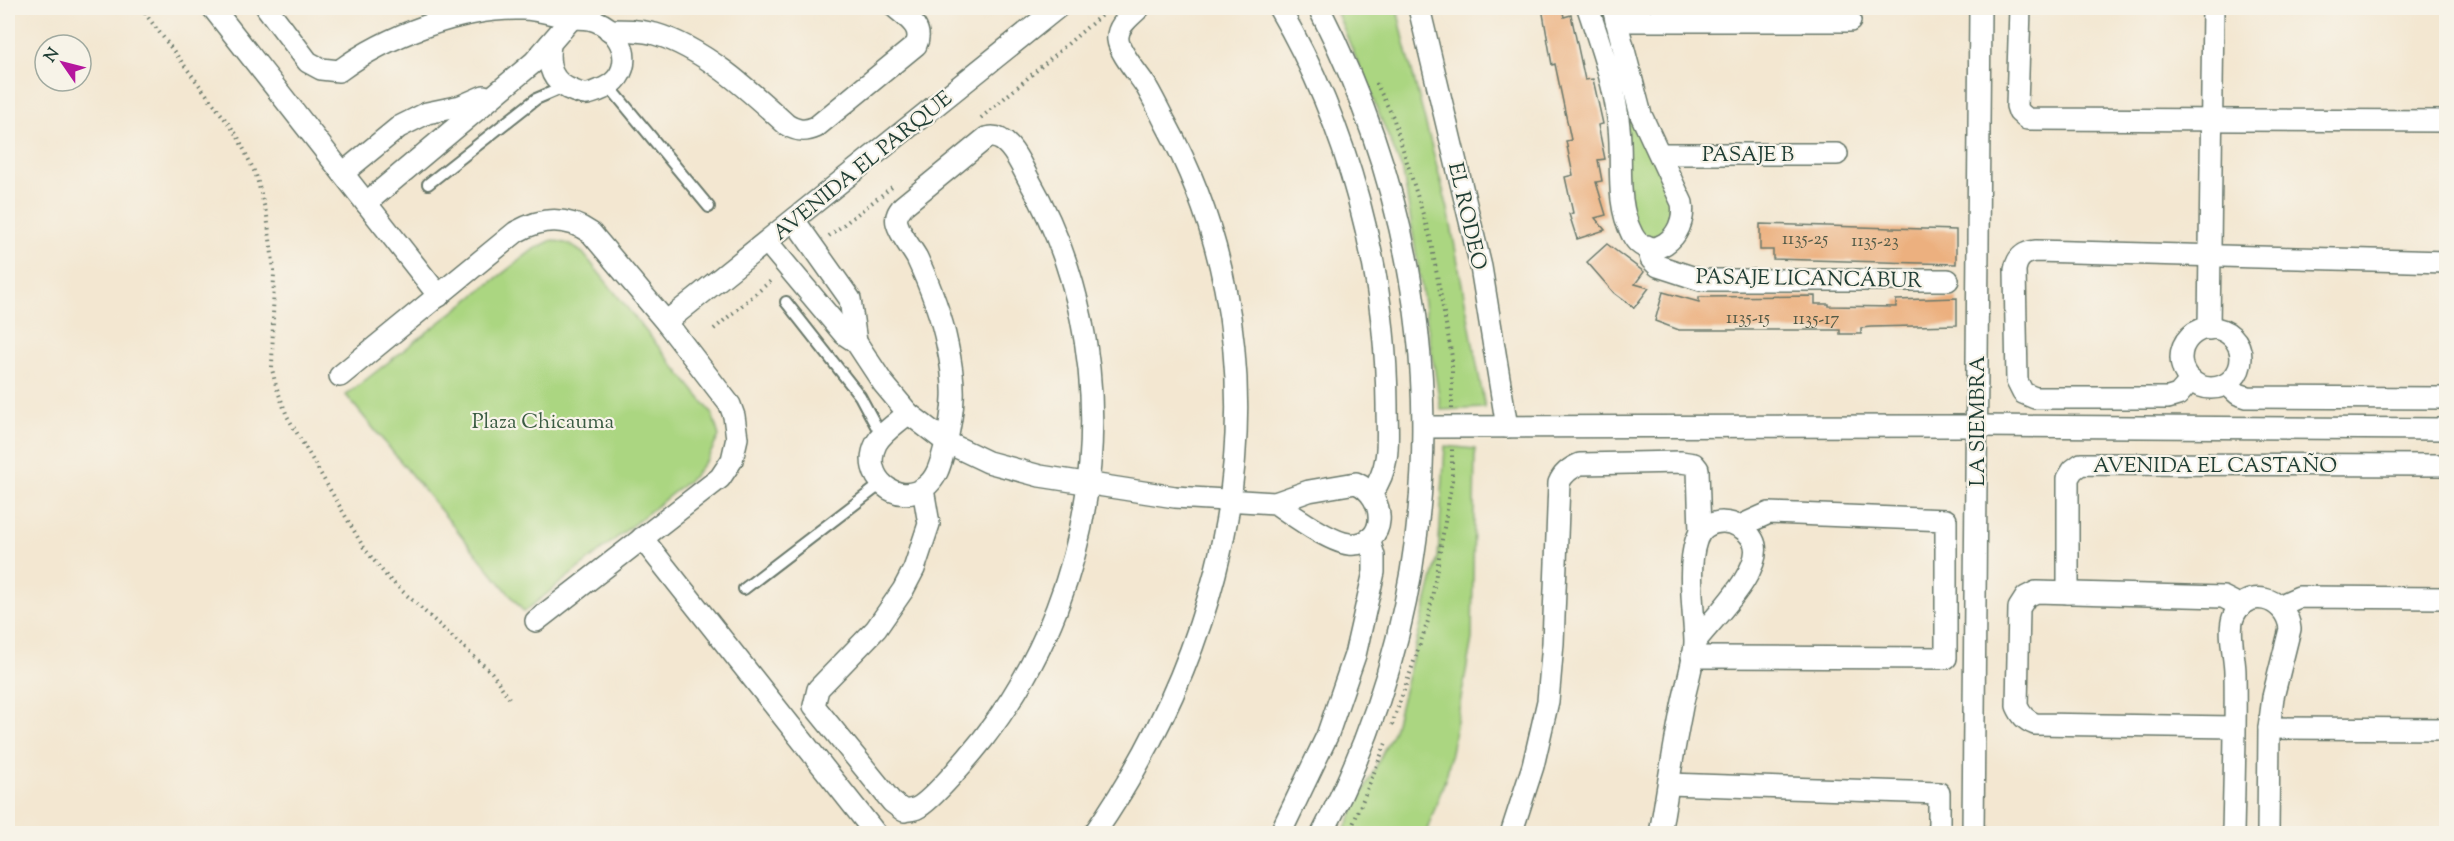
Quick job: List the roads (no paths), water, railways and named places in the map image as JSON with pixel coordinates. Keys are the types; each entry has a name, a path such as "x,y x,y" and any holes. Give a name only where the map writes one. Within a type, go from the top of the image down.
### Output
{"street":[{"path":"213,8 439,296"},
{"path":"267,8 308,62 321,69 339,70 389,40 428,24 519,9 574,13 602,23 623,46 625,62 617,78 609,86 586,95 564,87 552,76 548,61 550,44"},
{"path":"609,30 634,30 657,35 680,45 725,72 787,125 793,129 805,131 816,127 916,45 918,36 915,25 896,8"},
{"name":"AVENIDA EL PARQUE","path":"666,322 1057,8"},
{"path":"1094,834 1154,737 1187,664 1209,599 1231,500 1237,433 1235,363 1219,257 1185,164 1147,88 1118,44 1118,31 1121,25 1139,8"},
{"path":"1279,8 1301,50 1333,122 1354,186 1370,253 1384,344 1387,424 1386,465 1372,493"},
{"path":"1319,8 1363,103 1380,151 1401,229 1419,333 1424,428 1418,519 1408,585 1393,652 1364,742 1322,834"},
{"name":"EL RODEO","path":"1419,8 1481,267 1507,427"},
{"path":"1588,8 1682,202 1681,227 1670,241 1662,246 1647,246"},
{"name":"LA SIEMBRA","path":"1973,834 1980,8"},
{"path":"2020,8 2017,106 2023,116 2032,120 2446,121"},
{"path":"2209,329 2212,8"},
{"path":"366,203 504,88 550,44 574,13"},
{"path":"1619,73 1614,14 1850,21"},
{"name":"PASAJE LICANCÁBUR","path":"1619,73 1623,212 1632,236 1647,246 1651,259 1658,267 1701,280 1948,280"},
{"path":"343,173 399,127 427,113 461,106 504,88"},
{"path":"908,413 882,436 872,455 872,468 881,484 896,493 904,494 923,489 931,483 938,472 954,401 948,346 934,297 898,225 897,215 903,206 986,138 996,136 1005,142 1017,158 1036,191 1066,260 1077,296 1085,333 1092,389 1093,446 1089,484 1082,529 1065,591 1051,625 1022,682 997,721 950,777 918,808 904,811 892,802 814,706 818,689 876,629 909,579 929,524 923,489"},
{"name":"PASAJE B","path":"1660,154 1837,154"},
{"path":"340,376 516,232 538,221 562,220 582,227 599,241 666,322 730,405 737,438 732,459 720,478 536,621"},
{"path":"794,220 850,299 856,342"},
{"path":"767,242 844,334 856,342 883,383 908,413 946,442 988,462 1040,476 1089,484 1175,496 1275,503 1309,492 1356,483 1372,493 1377,500 1380,518 1378,526 1369,539 1354,544 1338,541 1303,522 1275,503"},
{"path":"2191,380 2178,395 2168,398 2035,398 2024,393 2017,381 2016,265 2022,255 2036,251 2446,262"},
{"path":"2209,329 2219,329 2228,334 2240,350 2241,359 2239,369 2227,384 2209,388 2191,380 2182,364 2185,345 2199,331 2209,329"},
{"path":"2227,384 2238,394 2247,398 2446,398"},
{"path":"1424,428 1977,426 2446,429"},
{"path":"1510,834 1533,766 1548,701 1561,477 1580,464 1682,462 1694,464 1698,469 1700,532 1693,551 1694,650 1660,834"},
{"name":"AVENIDA EL CASTAÑO","path":"2068,593 2068,478 2073,470 2081,465 2446,465"},
{"path":"1694,650 1946,658 1946,520 1769,513 1740,526"},
{"path":"1694,650 1754,566 1757,550 1752,537 1740,526 1718,522 1710,524 1700,532"},
{"path":"642,538 876,834"},
{"path":"1280,834 1327,736 1355,655 1374,572 1374,556 1369,539"},
{"path":"2234,727 2035,724 2024,718 2017,706 2019,608 2026,597 2036,592 2223,597 2241,606"},
{"path":"2279,606 2300,597 2446,598"},
{"path":"2233,834 2235,659 2232,625 2235,614 2241,606 2254,599 2279,606 2288,617 2289,635 2274,690 2269,728 2268,834"},
{"path":"2269,728 2446,729"},
{"path":"1669,784 1939,793 1940,834"}],"lane":[{"path":"609,86 709,207"},
{"path":"428,184 536,99 564,87"},
{"path":"786,302 860,396 882,436"},
{"path":"744,589 881,484"}],"park label":[{"name":"Plaza Chicauma","path":"543,421"}]}
